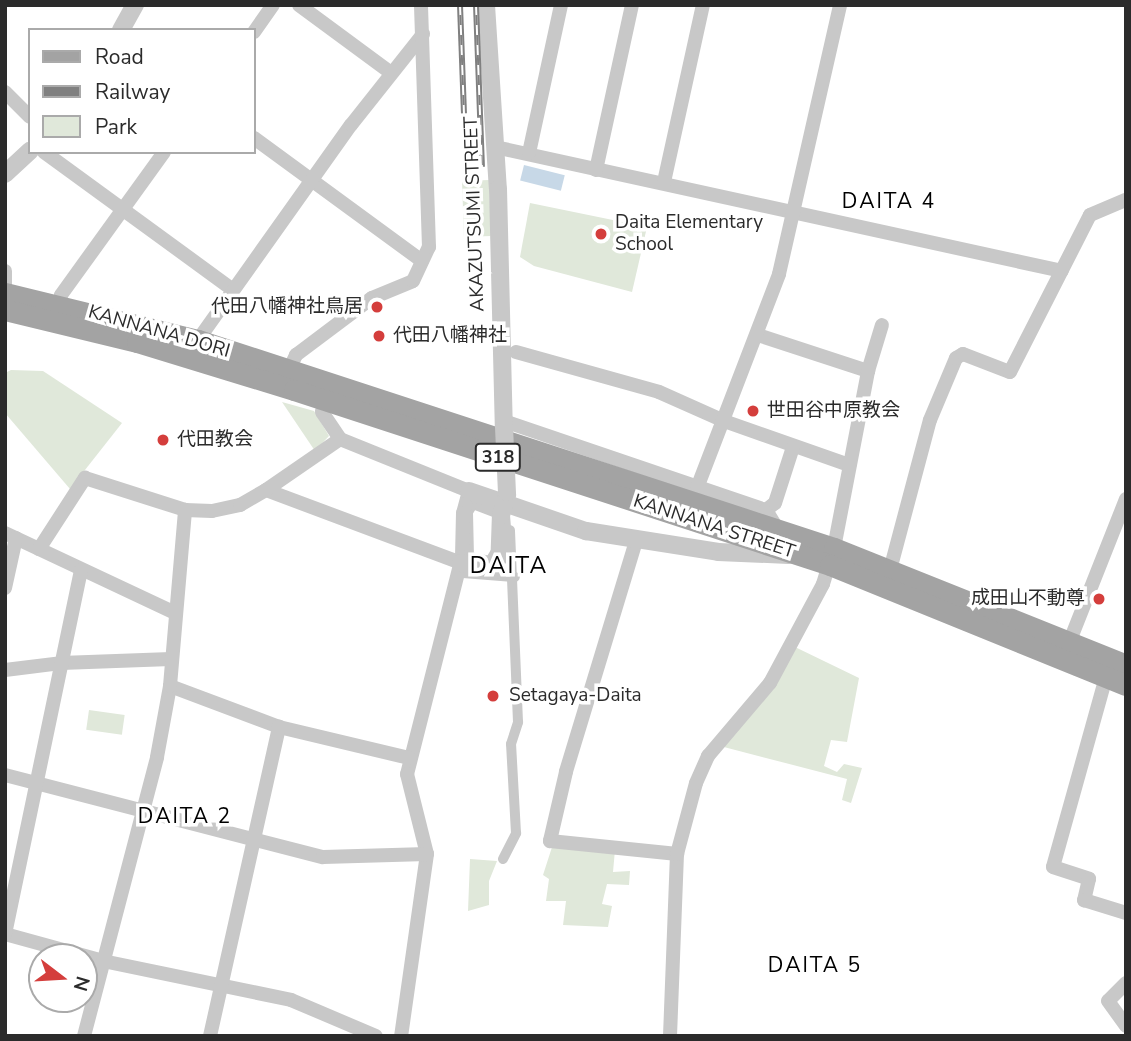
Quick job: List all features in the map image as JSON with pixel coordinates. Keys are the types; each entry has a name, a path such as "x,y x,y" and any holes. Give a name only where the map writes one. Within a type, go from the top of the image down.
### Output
{"main road":[{"name":"KANNANA DORI","path":"5,292 198,340 289,370"},
{"name":"KANNANA STREET","path":"5,310 137,342 799,555 832,557 890,570 1126,665"},
{"name":"KANNANA STREET","path":"289,370 778,530 832,557 1116,681"}],"street":[{"path":"122,28 135,5"},
{"path":"256,29 273,5"},
{"path":"299,5 390,72"},
{"path":"289,370 296,355 372,299 413,281 429,247 421,5"},
{"name":"AKAZUTSUMI STREET","path":"462,568 496,570 505,565 498,510 504,424 495,147 486,5"},
{"path":"528,153 561,5"},
{"path":"596,170 632,5"},
{"path":"664,183 703,5"},
{"path":"697,488 758,335 794,211 840,5"},
{"path":"198,340 390,72 422,34"},
{"path":"5,92 28,115"},
{"path":"256,139 422,261"},
{"path":"495,147 1062,271"},
{"path":"5,174 28,153"},
{"path":"47,154 232,289"},
{"path":"58,305 61,295 163,154"},
{"path":"890,570 930,420 956,358 963,354 1010,372 1090,215 1126,200"},
{"path":"5,271 5,292"},
{"path":"670,1036 677,854 708,756 770,682 832,557 868,372 882,325"},
{"path":"758,335 868,372"},
{"path":"516,352 659,393 724,421 849,465"},
{"path":"324,400 322,412 340,439 498,510 636,541 718,552 799,555"},
{"path":"504,424 766,510 778,530"},
{"path":"38,549 85,478 186,510 212,511 240,505 340,439"},
{"path":"766,510 775,503 793,447"},
{"path":"266,490 462,568 515,577"},
{"path":"469,499 471,559 494,559 498,510"},
{"path":"401,1036 428,854 407,774 462,568 463,513 469,499"},
{"path":"1069,643 1119,529 1126,499"},
{"path":"84,1036 145,811 170,687 173,612 186,510"},
{"path":"498,510 515,577 518,722 511,744 516,833 503,859"},
{"path":"5,588 10,536 173,612"},
{"path":"636,541 566,772 550,841 677,854"},
{"path":"81,570 5,934 103,961 291,1000 376,1036"},
{"path":"5,670 61,663 171,659"},
{"path":"1116,681 1053,867 1089,879 1084,900 1126,914"},
{"path":"170,687 279,727 410,758"},
{"path":"209,1036 223,986 279,727"},
{"path":"5,775 331,858 428,854"},
{"path":"1122,1036 1126,1028 1108,1001 1126,983"}],"green space":[{"path":"489,180 491,236 464,237 462,181"},
{"path":"530,203 647,227 632,292 534,266 520,257"},
{"path":"11,370 43,371 122,423 70,489 5,413 5,373"},
{"path":"282,402 314,411 329,436 315,451"},
{"path":"795,647 859,678 847,742 831,740 824,766 837,772 844,764 862,768 851,803 842,800 847,779 720,746"},
{"path":"89,710 125,715 122,735 86,730"},
{"path":"553,844 615,850 613,872 630,871 629,885 607,884 602,904 612,906 608,927 563,925 566,901 546,901 549,879 543,875"},
{"path":"470,859 497,861 489,881 489,905 468,911"}],"water":[{"path":"524,165 565,175 561,191 520,181"}],"railway":[{"path":"460,5 466,166"},
{"path":"476,5 482,167"}],"place":[{"name":"Daita Elementary School","path":"601,234"},
{"name":"代田八幡神社鳥居","path":"377,307"},
{"name":"代田八幡神社","path":"379,336"},
{"name":"世田谷中原教会","path":"753,411"},
{"name":"代田教会","path":"163,440"},
{"name":"成田山不動尊","path":"1099,599"},
{"name":"Setagaya-Daita","path":"493,696"}],"district":[{"name":"DAITA 4","path":"889,201"},
{"name":"DAITA","path":"509,566"},
{"name":"DAITA 2","path":"185,816"},
{"name":"DAITA 5","path":"815,965"}]}
